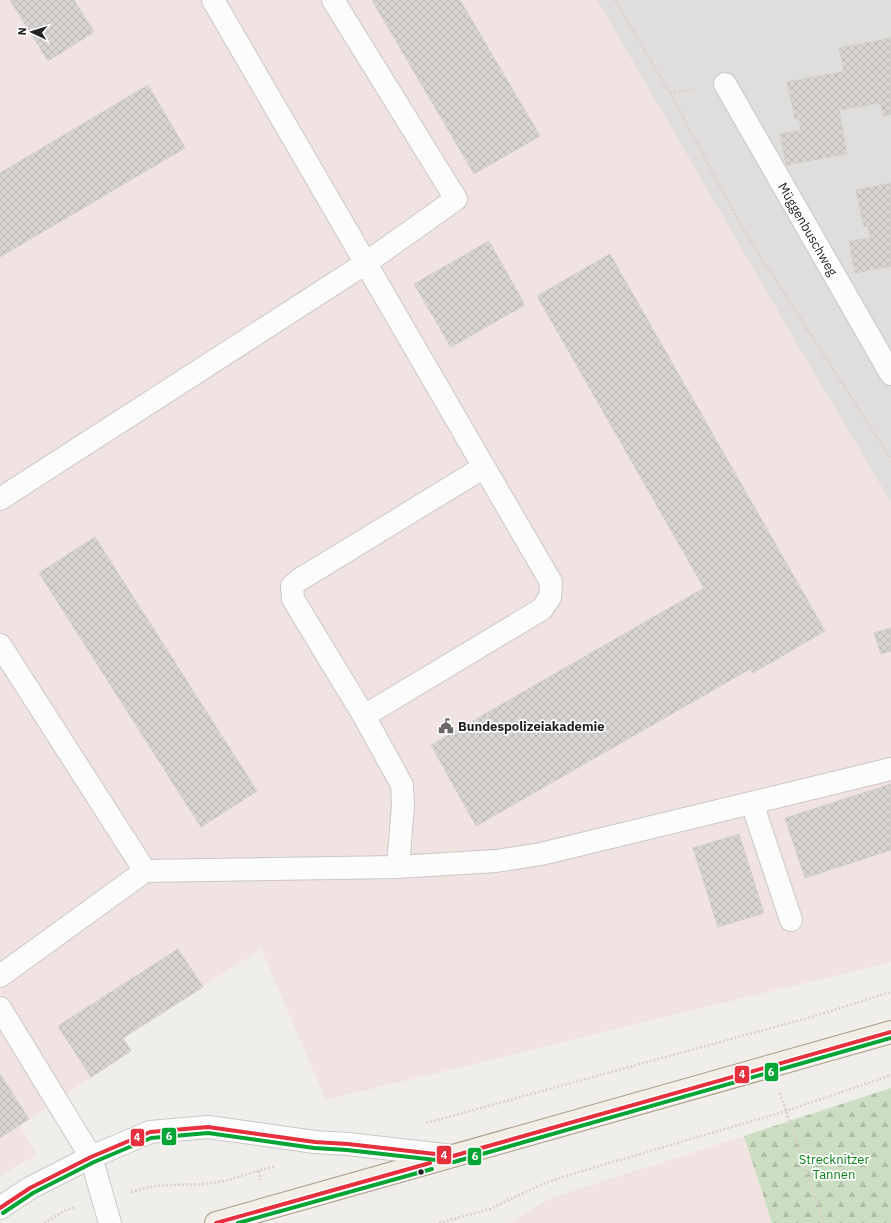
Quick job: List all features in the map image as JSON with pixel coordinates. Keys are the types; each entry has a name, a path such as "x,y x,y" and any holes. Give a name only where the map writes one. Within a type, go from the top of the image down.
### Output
{"main road":[{"path":"216,1223 891,1032"}],"street":[{"path":"213,0 552,582 550,597 542,609 364,716"},
{"path":"0,499 366,264 456,199 332,0"},
{"name":"Müggenbuschweg","path":"725,84 891,374"},
{"path":"398,867 403,805 402,784 364,716 293,599 292,586 299,580 484,467"},
{"path":"0,644 145,871"},
{"path":"0,976 145,871 398,867 496,861 541,854 891,769"},
{"path":"752,803 790,920"},
{"path":"0,1008 91,1157 110,1223"},
{"path":"0,1208 30,1188 91,1157 150,1132 208,1127 315,1142 348,1144 453,1156"}],"path":[{"path":"615,0 670,93 744,231 891,459"},
{"path":"423,1124 818,1015 891,992"},
{"path":"771,1066 824,1223"},
{"path":"439,1223 490,1209 538,1186 562,1177 786,1111 891,1075"},
{"path":"44,1223 66,1210 150,1187 214,1183 281,1164"}],"shaded area":[{"name":"Bundespolizeiakademie","path":"0,0 597,0 891,503 891,962 326,1100 261,949 124,1038 131,1051 20,1126 37,1155 0,1176"},
{"path":"597,0 891,0 891,503 798,346"},
{"path":"744,1136 772,1223 509,1223 551,1198"}],"green space":[{"name":"Strecknitzer Tannen","path":"891,1088 891,1223 772,1223 744,1136"}],"building":[{"path":"10,0 74,0 94,32 48,61"},
{"path":"372,0 460,0 540,136 474,174"},
{"path":"891,38 891,114 883,116 873,66 844,71 839,48"},
{"path":"873,66 881,103 839,110 847,154 786,165 780,134 801,130 799,118 795,119 787,82"},
{"path":"148,85 185,148 0,257 0,173"},
{"path":"891,183 891,266 855,273 849,241 870,238 868,226 864,227 856,190"},
{"path":"489,241 525,305 451,347 414,284"},
{"path":"610,254 825,631 753,673 750,669 476,826 431,745 704,588 537,296"},
{"path":"95,537 257,791 201,827 39,573"},
{"path":"891,628 891,651 881,654 874,633"},
{"path":"891,784 891,850 805,878 785,818"},
{"path":"739,834 764,913 718,927 693,848"},
{"path":"178,949 203,987 123,1038 131,1051 91,1077 58,1026"},
{"path":"0,1074 29,1119 0,1138"}],"transit line":[{"name":"4","path":"0,1208 30,1188 91,1157 150,1132 208,1127 315,1142 348,1144 453,1156 891,1032"},
{"name":"6","path":"3,1213 33,1193 94,1162 151,1138 208,1133 314,1148 347,1150 454,1162 891,1038"},
{"name":"4","path":"216,1223 430,1163"},
{"name":"6","path":"238,1223 432,1169"}],"place":[{"name":"Bundespolizeiakademie","path":"446,726"}]}
